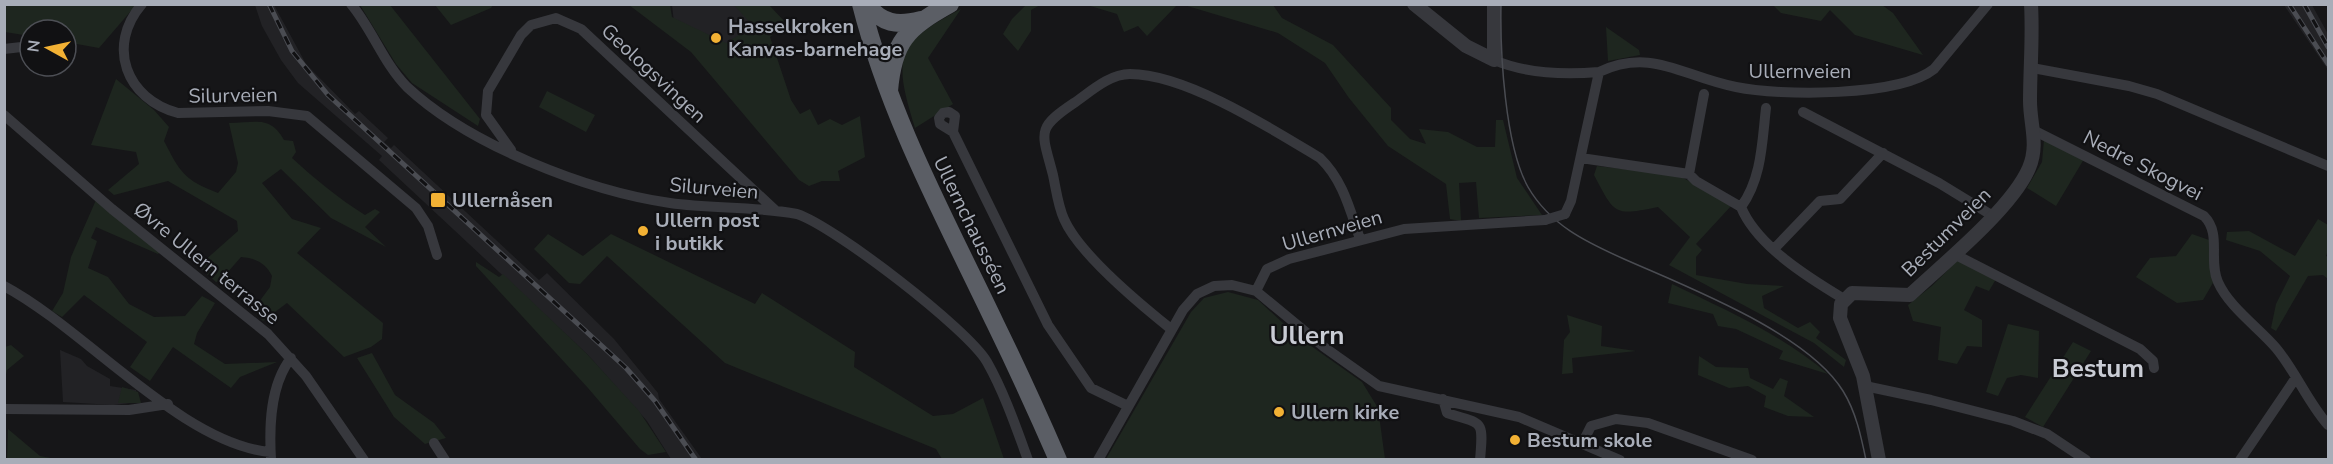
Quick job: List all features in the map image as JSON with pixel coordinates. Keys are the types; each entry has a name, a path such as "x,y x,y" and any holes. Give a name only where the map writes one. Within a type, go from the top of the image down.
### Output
{"highway":[{"name":"Ullernchausséen","path":"849,4 870,76 896,147 985,328 1054,459"},
{"name":"Ullernchausséen","path":"863,4 889,96 919,168 996,324 1054,459"},
{"path":"863,4 887,22 906,24 921,20 950,4"},
{"path":"889,96 897,48 921,20"}],"street":[{"name":"Silurveien","path":"142,4 130,19 123,34 122,51 124,67 147,96 169,111 178,113 268,111 307,116 416,208 428,226 436,255"},
{"name":"Silurveien","path":"351,4 410,89 464,128 515,155 628,195 671,203 776,211 807,217 840,237 971,341 987,362 1028,459"},
{"path":"1414,4 1466,46 1494,60 1532,71 1554,74 1599,72"},
{"path":"1494,4 1494,60"},
{"name":"Ullernveien","path":"1256,291 1267,269 1289,259 1359,239 1404,228 1545,220 1565,214 1571,201 1599,72 1623,63 1646,60 1707,81 1759,91 1836,91 1901,86 1926,76 1934,69 1988,4"},
{"name":"Bestumveien","path":"1844,299 1852,293 1862,292 1892,296 1910,295 1993,216 2029,168 2035,131 2030,104 2031,4"},
{"name":"Geologsvingen","path":"515,155 486,115 488,91 521,35 531,25 556,18 581,29 776,211"},
{"path":"2032,68 2129,86 2157,94 2328,166"},
{"path":"1171,329 1144,308 1080,246 1063,218 1045,144 1045,130 1048,122 1058,114 1110,80 1128,74 1154,77 1169,82 1221,102 1320,158 1328,166 1344,192 1359,239"},
{"path":"1689,174 1704,94"},
{"name":"Ullernveien","path":"1741,207 1752,192 1758,171 1766,108"},
{"path":"1803,112 1884,153 1993,216"},
{"name":"Øvre Ullern terrasse","path":"4,115 112,209 254,321 291,358 364,459"},
{"name":"Nedre Skogvei","path":"2035,131 2204,216 2213,229 2214,270 2223,291 2275,348 2328,425"},
{"path":"953,132 1048,325 1092,387 1128,406"},
{"path":"1774,249 1820,201 1840,199 1884,153"},
{"path":"1581,158 1689,174 1696,182 1741,207 1744,215 1788,262 1844,299 1840,318 1865,386 1879,459"},
{"path":"1954,254 2140,349 2153,361 2154,368"},
{"path":"1098,459 1183,310 1197,294 1214,286 1232,285 1256,291 1324,347 1379,386 1392,391 1443,399 1519,417 1620,459"},
{"path":"4,286 54,317 168,404 216,435 270,456 275,396 282,373 291,358"},
{"path":"2240,459 2295,379"},
{"path":"1865,386 2013,421 2048,434 2086,459"},
{"path":"1443,399 1447,413 1471,418 1478,424 1482,439 1480,459"},
{"path":"4,409 129,410 168,404"},
{"path":"1582,442 1591,426 1625,419 1648,423 1752,459"},
{"path":"434,443 445,459"}],"shaded area":[{"path":"1027,4 1040,5 1031,10 1031,31 1018,51 1003,34 1012,19"},
{"path":"4,5 136,5 99,48 78,44 78,18 18,18 18,34 5,32"},
{"path":"255,5 274,5 306,64 355,114 359,111 388,138 384,142 391,148 394,145 539,280 547,273 614,339 658,393 659,399 702,459 671,459 647,421 587,354 379,160 382,156 298,83 281,60 262,26"},
{"path":"360,5 390,5 480,119 478,126 412,83 396,64"},
{"path":"435,5 493,5 491,8 451,25"},
{"path":"629,5 670,5 672,17 726,43 753,26 734,5 769,5 786,23 770,37 791,100 800,114 810,109 818,125 830,119 842,125 860,116 865,157 838,171 840,181 822,181 809,186 799,180 691,52"},
{"name":"Hasselkroken Kanvas-barnehage","path":"672,5 754,5 777,22 707,53 674,23"},
{"path":"1087,5 1177,5 1147,36 1138,26 1124,32 1117,14"},
{"path":"1184,5 1273,5 1282,18 1333,45 1391,108 1391,120 1410,139 1426,144 1419,129 1448,132 1477,147 1495,147 1496,120 1503,120 1517,178 1542,215 1479,218 1476,182 1459,183 1461,221 1450,219 1446,184 1388,146 1349,98 1325,63 1278,33"},
{"path":"1773,5 1882,5 1893,13 1923,55 1855,35 1830,10 1821,21 1781,13"},
{"path":"2284,5 2312,5 2328,34 2328,70"},
{"path":"961,9 928,58 953,104 915,128 904,85 902,69 905,55 912,43 923,32"},
{"path":"1606,27 1639,50 1640,55 1608,61"},
{"path":"116,79 154,110 169,127 164,141 179,168 197,184 218,193 236,172 238,163 229,123 261,122 273,127 284,140 293,141 296,152 292,158 336,195 365,215 375,209 380,212 365,227 386,247 331,218 281,169 262,183 292,219 321,228 297,253 383,323 382,339 371,347 344,357 287,303 263,321 253,310 270,287 272,276 263,265 255,260 241,257 220,281 216,282 200,268 203,262 238,231 237,221 168,181 114,195 108,190 139,164 136,152 91,145"},
{"path":"547,91 595,115 586,132 539,107"},
{"path":"2044,139 2084,159 2056,206 2027,188 2042,162"},
{"path":"1597,166 1678,175 1732,205 1696,244 1702,250 1696,257 1696,275 1747,284 1784,286 1762,296 1764,308 1798,328 1810,322 1820,332 1816,338 1846,360 1844,367 1814,343 1669,265 1690,237 1658,207 1632,211 1617,209 1607,198 1594,175"},
{"path":"96,200 161,251 158,254 96,227 91,238 97,241 88,268 108,277 129,304 154,317 185,316 202,296 215,303 197,333 194,344 225,364 277,362 240,377 231,388 173,347 150,381 130,367 147,342 84,295 62,317 52,311 63,293 71,257"},
{"path":"2318,219 2328,225 2326,256 2328,257 2328,279 2323,275 2308,276 2276,331 2271,328 2276,304 2290,276 2260,251 2226,240 2227,232 2249,231 2295,256"},
{"path":"548,234 583,256 611,234 755,304 762,293 855,352 854,367 933,416 953,414 983,398 1004,459 942,459 936,449 725,363 607,256 580,284 569,283 534,249"},
{"path":"2192,234 2212,241 2214,281 2203,300 2177,303 2136,277 2150,258 2176,256"},
{"path":"1959,259 1996,279 1989,291 1976,286 1964,310 1982,320 1982,347 1967,346 1957,364 1938,360 1941,327 1913,321 1908,305 1933,285"},
{"path":"476,262 499,277 503,274 587,354 639,411 666,452 648,455 640,449 588,388 476,266"},
{"path":"1672,284 1773,335 1828,374 1779,359 1783,351 1736,329 1718,326 1713,314 1668,303"},
{"path":"1228,292 1258,300 1297,336 1362,382 1378,408 1385,459 1106,459 1191,312 1204,298"},
{"path":"1567,315 1602,326 1601,346 1636,351 1572,358 1573,373 1562,374 1564,340 1570,332"},
{"path":"2008,324 2039,331 2038,378 2021,375 2007,378 1998,396 1986,392"},
{"path":"2073,342 2091,351 2043,427 2025,417"},
{"path":"11,345 24,356 7,370 5,379 5,347"},
{"path":"60,350 81,359 87,366 110,379 110,386 136,390 138,402 113,405 63,402"},
{"path":"372,353 395,395 434,423 446,438 425,444 394,417 357,358"},
{"path":"1699,356 1716,367 1748,368 1750,378 1773,389 1780,378 1788,381 1784,396 1814,417 1788,416 1764,407 1766,396 1748,386 1729,388 1698,375"},
{"path":"122,387 138,392 141,403 118,403"},
{"path":"8,429 40,456 56,459 7,459"}],"tram line":[{"path":"1501,4 1503,73 1509,124 1520,169 1537,200 1558,222 1583,239 1744,314 1803,350 1826,370 1848,399 1855,416 1866,460"}],"railway":[{"path":"269,4 292,51 328,95 626,368 655,401 696,460"},
{"path":"2289,4 2328,64"},
{"path":"2304,4 2328,47"}],"place":[{"name":"Hasselkroken Kanvas-barnehage","path":"716,38"},
{"name":"Ullernåsen","path":"438,200"},
{"name":"Ullern post i butikk","path":"643,231"},
{"name":"Ullern kirke","path":"1279,412"},
{"name":"Bestum skole","path":"1515,440"}],"district":[{"name":"Ullern","path":"1307,335"},
{"name":"Bestum","path":"2098,368"}]}
